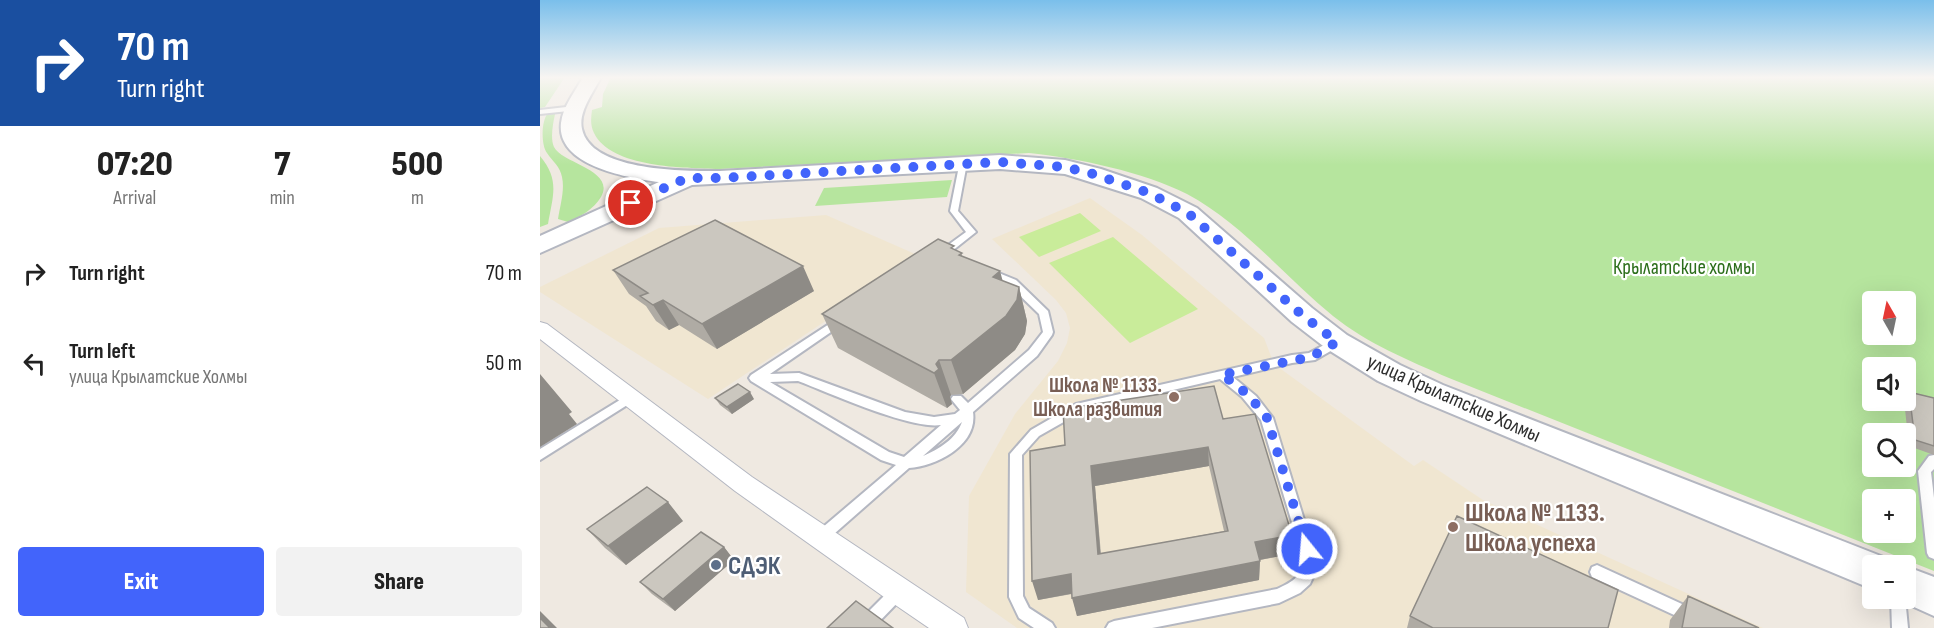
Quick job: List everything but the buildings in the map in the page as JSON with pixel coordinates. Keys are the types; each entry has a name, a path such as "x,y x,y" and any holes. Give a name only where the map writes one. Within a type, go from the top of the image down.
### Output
{"street":[{"name":"улица Крылатские Холмы","path":"575,108 571,122 574,140 590,156 609,165 638,172 687,178 720,178 963,163 1033,163 1065,167 1128,186 1170,202 1204,225 1302,315 1337,342 1389,373 1432,393 1862,567"},
{"path":"541,245 599,204 612,184 613,172 609,165"},
{"path":"541,245 687,178"},
{"path":"540,329 628,399 898,592 954,628"},
{"path":"1916,589 1934,597"}],"lane":[{"path":"540,112 575,108"},
{"path":"943,256 971,232 954,211 963,163"},
{"path":"821,537 1033,353 1048,332 1044,313 1036,305 1011,282 982,269"},
{"path":"755,378 854,312"},
{"path":"1047,628 1024,613 1016,597 1016,454 1023,443 1035,433 1080,407 1311,357 1337,342"},
{"path":"1114,628 1279,596 1298,587 1308,574 1311,563 1267,418 1255,402 1231,380 1221,375"},
{"path":"755,378 799,376 904,416 934,422 959,418"},
{"path":"755,378 885,456 908,463 923,461 942,453 963,433 969,414 957,399"},
{"path":"540,454 628,399"},
{"path":"1934,460 1924,471 1934,553"},
{"path":"1597,572 1708,623"},
{"path":"862,628 898,592"},
{"path":"1899,609 1900,628"}],"shaded area":[{"name":"Школа № 1133. Школа развития","path":"1090,198 1142,235 1264,338 1274,364 1414,466 1423,460 1483,500 1763,628 1017,628 966,592 969,496 1015,414 1058,361 1067,343 1070,328 1066,313 1056,300 992,239"},
{"path":"826,215 922,257 708,399 540,292 540,287 659,228"}],"green space":[{"name":"Крылатские холмы","path":"602,106 1934,106 1934,571 1916,564 1916,555 1894,555 1864,543 1916,543 1916,489 1862,489 1862,542 1449,378 1389,351 1346,326 1315,301 1227,220 1187,194 1151,179 1089,162 1029,153 719,169 650,164 632,160 603,145 594,133 591,124 592,110"},
{"path":"548,113 555,114 552,135 554,147 559,153 595,174 601,180 604,188 601,197 591,209 568,222 558,219 563,182 560,170 545,149 543,139 543,127"},
{"path":"540,156 553,180 553,196 548,224 540,227"},
{"path":"952,180 947,197 815,206 824,188"},
{"path":"1080,213 1101,231 1039,257 1019,237"},
{"path":"1113,237 1198,309 1130,343 1049,263"}],"place":[{"name":"Школа № 1133. Школа развития","path":"1174,397"},
{"name":"Школа № 1133. Школа успеха","path":"1453,527"},
{"name":"СДЭК","path":"716,565"}],"route":[{"path":"631,203 687,178 703,179 1000,162 1065,167 1093,174 1170,202 1204,225 1302,315 1337,342 1311,357 1221,375 1231,380 1255,402 1267,418 1307,549"}]}
